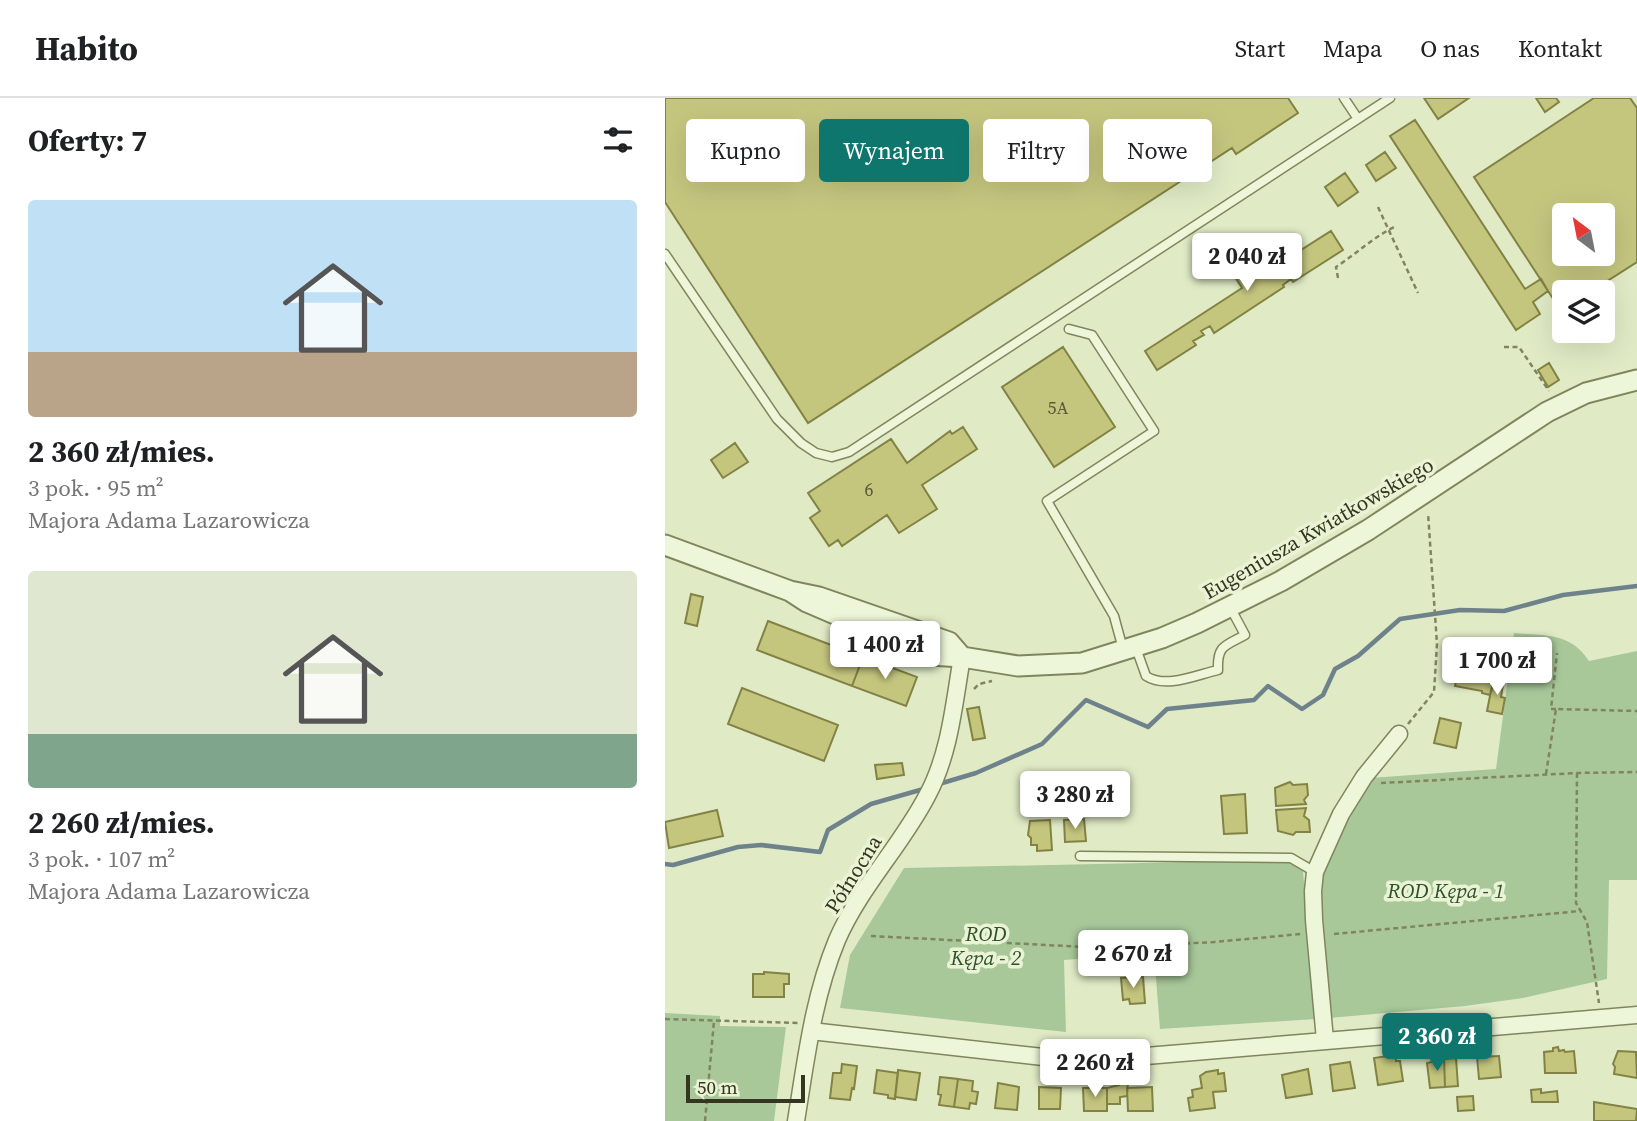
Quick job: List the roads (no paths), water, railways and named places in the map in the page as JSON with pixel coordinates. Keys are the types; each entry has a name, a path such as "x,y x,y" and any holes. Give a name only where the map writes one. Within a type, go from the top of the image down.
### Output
{"street":[{"name":"Eugeniusza Kwiatkowskiego","path":"665,545 790,591 930,655 963,657 1018,666 1083,663 1130,650 1230,607 1303,568 1421,497 1547,412 1586,393 1637,380"},
{"name":"Północna","path":"796,1121 811,1027 825,972 857,902 928,794 947,741 963,657"},
{"path":"1325,1040 1315,933 1315,872 1341,814 1360,783 1399,734"},
{"path":"811,1027 1052,1058 1134,1057 1637,1015"}],"lane":[{"path":"1344,98 1358,119"},
{"path":"665,254 778,419 801,443 816,453 832,457 849,452 1390,98"},
{"path":"1069,329 1092,335 1154,430 1047,501 1146,676 1154,681 1170,681 1219,670 1217,654 1220,649 1245,635 1230,607"},
{"path":"1080,856 1290,858 1315,872"}],"waterway":[{"path":"939,784 976,773 1042,744 1086,700 1148,727 1167,709 1254,700 1268,686 1302,709 1323,695 1335,669 1358,656 1400,619 1460,610 1504,611 1563,595 1637,586"},
{"path":"665,864 673,865 738,847 761,845 820,852 828,830 871,804 927,788"}],"park label":[{"name":"ROD Kępa - 1","path":"1446,890"},
{"name":"ROD Kępa - 2","path":"986,945"}]}
